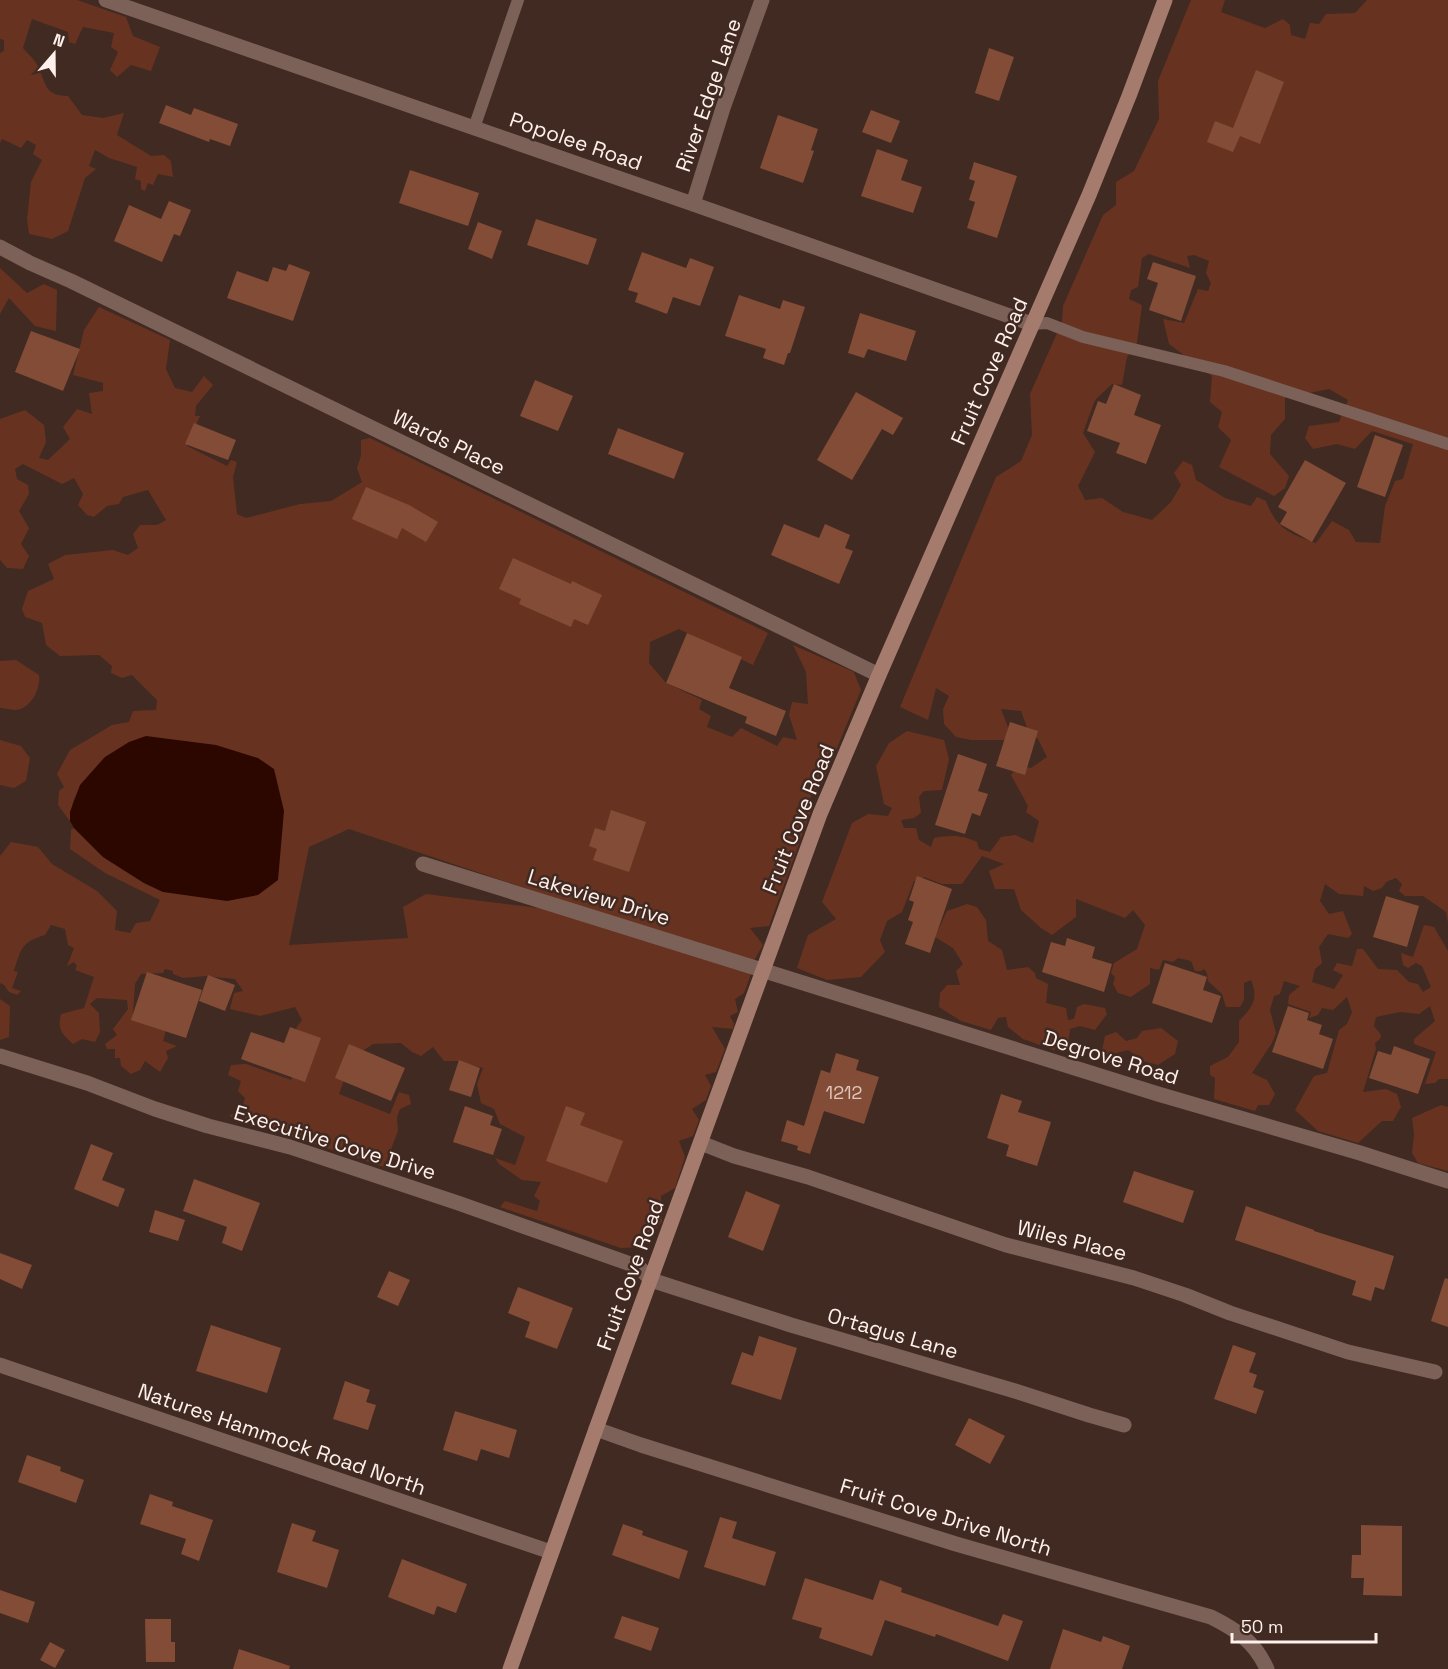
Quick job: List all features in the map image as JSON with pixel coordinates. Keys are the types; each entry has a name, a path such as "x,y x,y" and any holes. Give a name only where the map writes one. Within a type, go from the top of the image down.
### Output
{"street":[{"name":"Popolee Road","path":"106,0 1032,324"},
{"name":"River Edge Lane","path":"693,204 723,108 762,0"},
{"name":"Fruit Cove Road","path":"510,1669 820,814 1089,195 1165,0"},
{"name":"Wards Place","path":"0,247 879,675"},
{"name":"Lakeview Drive","path":"423,864 763,971"},
{"name":"Degrove Road","path":"763,971 1158,1094 1448,1181"},
{"name":"Executive Cove Drive","path":"0,1056 87,1083 155,1109 208,1126 290,1147 458,1203 639,1267 651,1280"},
{"name":"Wiles Place","path":"701,1143 734,1156 808,1176 1006,1245 1134,1278 1185,1294 1230,1313 1348,1352 1435,1372"},
{"name":"Ortagus Lane","path":"651,1280 791,1325 1124,1425"},
{"name":"Natures Hammock Road North","path":"0,1365 552,1552"},
{"name":"Fruit Cove Drive North","path":"596,1429 956,1544 1211,1617 1236,1630 1252,1644 1267,1669"}],"lane":[{"path":"474,128 518,0"},
{"path":"1032,324 1047,323 1083,337 1224,371 1448,444"}],"shaded area":[{"path":"0,0 77,0 126,17 133,36 160,47 151,71 131,65 117,77 110,70 118,52 111,47 114,33 83,27 75,44 69,42 68,32 32,19 23,48 36,63 49,90 68,96 82,115 103,118 124,113 117,135 151,156 164,155 171,161 173,177 158,174 153,185 148,183 145,191 141,189 141,181 135,179 137,167 109,158 95,150 89,166 96,169 85,178 68,231 52,239 29,234 27,219 31,182 42,160 33,154 36,145 27,140 21,148 2,139 0,143 0,53 4,51 4,40 0,39"},
{"path":"1191,0 1225,0 1221,12 1265,28 1283,19 1290,25 1291,35 1305,39 1310,23 1319,24 1326,14 1355,13 1367,0 1448,0 1448,923 1446,912 1423,896 1405,896 1399,891 1402,884 1396,878 1386,882 1382,888 1373,891 1364,886 1363,896 1339,894 1325,884 1320,901 1329,914 1343,911 1352,934 1348,938 1328,934 1319,947 1322,963 1315,969 1312,982 1334,989 1343,975 1333,970 1337,963 1352,966 1357,949 1363,949 1378,969 1397,970 1409,982 1418,984 1423,992 1431,987 1422,966 1416,963 1408,968 1403,965 1401,953 1413,957 1424,925 1434,927 1448,951 1448,1079 1439,1079 1435,1083 1425,1084 1436,1052 1414,1044 1414,1039 1435,1021 1430,1006 1419,1014 1400,1012 1376,1017 1374,1026 1381,1035 1375,1043 1376,1049 1363,1092 1386,1089 1397,1094 1401,1107 1393,1121 1382,1121 1358,1143 1318,1131 1295,1110 1314,1076 1327,1073 1339,1030 1347,1024 1352,1012 1347,997 1333,1010 1322,1008 1318,1015 1309,1018 1311,1012 1288,1004 1289,995 1300,986 1284,981 1280,994 1274,996 1270,1010 1276,1033 1252,1073 1267,1080 1275,1094 1269,1105 1258,1105 1255,1111 1214,1099 1215,1078 1210,1075 1210,1066 1228,1057 1239,1042 1239,1021 1251,1007 1254,998 1251,980 1244,983 1244,1000 1240,1007 1226,1007 1222,994 1208,981 1204,969 1195,971 1191,961 1178,958 1173,962 1163,960 1159,970 1150,968 1150,984 1131,997 1118,993 1113,984 1115,977 1111,973 1114,963 1137,949 1145,925 1133,910 1125,918 1076,899 1076,917 1052,935 1021,910 1014,889 995,889 989,871 1004,864 982,856 962,884 942,884 924,877 920,883 914,881 902,912 887,921 880,940 885,952 861,977 827,980 797,968 808,935 836,919 822,902 852,823 868,814 888,816 892,808 884,804 876,766 889,743 907,731 944,740 949,759 942,790 924,791 919,797 921,813 914,818 901,820 904,828 916,828 919,840 931,847 934,838 951,836 977,842 979,849 990,852 1001,837 1015,835 1033,843 1039,821 1026,812 1028,806 1011,775 1018,766 1031,768 1047,757 1038,739 1029,733 1021,711 1001,709 1011,735 1006,740 971,740 956,737 944,724 943,709 949,696 936,688 928,720 900,707 996,477 1021,461 1032,435 1030,394 1062,322 1063,306 1103,215 1116,205 1116,182 1134,171 1159,119 1158,81","holes":["1149,254 1190,268 1187,256 1194,255 1209,261 1206,273 1211,283 1208,291 1198,289 1184,323 1163,319 1169,344 1212,376 1210,402 1222,412 1218,427 1231,440 1219,467 1274,496 1285,488 1289,476 1270,454 1271,435 1285,419 1285,398 1329,389 1348,400 1339,422 1309,426 1305,438 1313,449 1337,444 1355,449 1372,431 1413,444 1403,479 1395,481 1385,506 1380,543 1356,542 1349,530 1332,521 1316,543 1298,536 1279,524 1266,501 1257,497 1251,506 1225,498 1196,480 1192,465 1183,461 1174,473 1181,485 1171,502 1152,520 1123,512 1102,498 1085,500 1078,486 1095,452 1083,433 1095,400 1112,384 1122,385 1127,357 1137,343 1142,305 1129,299 1131,290 1138,287 1142,258"]},
{"path":"0,268 27,293 44,284 57,290 56,331 35,326 9,298 0,314"},
{"path":"99,307 170,340 166,369 175,388 192,392 204,376 213,385 196,406 195,416 200,416 187,446 227,466 231,460 237,462 233,477 237,514 246,518 300,504 331,501 362,482 357,468 361,456 361,440 370,438 768,633 753,665 679,629 650,642 649,663 666,683 702,700 699,709 711,716 707,727 732,737 741,728 777,746 783,737 797,740 789,715 792,702 808,704 806,672 793,645 854,672 861,690 822,784 812,793 808,806 811,811 769,926 750,928 763,945 752,964 349,829 309,847 289,945 408,938 403,907 426,894 547,909 751,974 744,993 735,999 738,1012 730,1016 734,1024 733,1029 712,1027 725,1049 716,1072 705,1075 711,1086 706,1100 692,1109 699,1120 693,1136 679,1141 685,1157 675,1188 661,1196 662,1222 640,1247 621,1248 500,1207 505,1201 537,1211 540,1201 534,1196 541,1182 522,1180 499,1164 495,1158 515,1165 525,1137 500,1124 494,1109 481,1103 477,1084 483,1068 457,1061 444,1061 433,1047 421,1056 401,1043 373,1044 352,1058 339,1094 390,1114 399,1092 409,1095 411,1104 400,1109 397,1117 398,1131 384,1167 229,1116 242,1108 245,1098 238,1091 241,1081 228,1075 231,1065 246,1064 291,1080 304,1048 303,1036 296,1028 302,1020 295,1007 260,1016 230,1009 234,993 243,991 235,979 206,976 183,978 165,969 163,973 141,974 135,984 133,1014 167,1026 163,1041 177,1046 166,1051 168,1058 160,1072 145,1061 140,1070 131,1074 121,1066 120,1058 115,1058 115,1049 107,1049 105,1044 117,1035 113,1029 128,1009 127,1000 97,998 90,1004 99,1013 100,1032 95,1042 82,1039 73,1044 61,1031 61,1014 84,1008 94,977 75,970 77,966 74,962 67,966 74,948 68,945 65,929 51,925 45,935 31,940 23,947 14,971 18,972 12,988 21,991 17,995 9,992 0,983 0,856 11,842 38,847 52,864 97,891 117,911 115,930 130,933 136,923 150,921 160,900 105,873 70,849 71,830 74,828 103,857 163,892 105,757 86,778 77,793 70,821 58,805 59,791 64,787 57,774 70,750 112,725 129,722 133,711 156,710 157,700 132,675 122,678 111,673 112,666 99,655 60,656 46,645 42,623 25,617 22,609 28,591 54,579 48,564 65,555 113,550 128,555 138,548 133,534 140,525 157,525 166,520 148,490 123,497 119,504 107,506 94,517 87,515 78,505 83,494 74,478 62,484 23,464 15,469 17,479 28,485 29,494 19,511 29,528 21,544 29,556 23,569 7,568 0,560 0,419 25,410 44,425 46,442 39,458 48,460 70,439 63,427 77,409 92,414 89,393 103,391 103,383 73,375 84,330"},
{"path":"16,660 39,675 37,692 26,706 16,710 0,708 0,661"},
{"path":"146,736 216,745 258,758 274,769 284,811 278,880 258,895 227,901 163,892 103,857 74,828 70,821 70,812 80,785 105,757 129,742"},
{"path":"0,740 21,746 30,758 26,781 14,788 0,785"},
{"path":"967,904 977,907 986,920 988,941 1002,950 1007,970 1028,967 1035,973 1036,978 1048,984 1046,1003 1066,1008 1068,1020 1074,1019 1077,1007 1084,1004 1105,1008 1107,1014 1095,1030 1080,1026 1070,1029 1068,1047 1058,1045 1054,1050 1023,1039 1008,1027 1006,1017 998,1018 991,1030 961,1021 939,1007 940,993 947,985 960,985 956,971 963,964 953,948 935,937 947,911"},
{"path":"0,999 10,1006 9,1037 0,1040"},
{"path":"1161,1028 1178,1041 1175,1054 1158,1065 1143,1061 1128,1050 1106,1056 1102,1050 1105,1036 1116,1032 1126,1041 1137,1038 1142,1031"},
{"path":"1441,1105 1448,1107 1448,1171 1418,1163 1412,1153 1414,1134 1412,1118"}],"building":[{"path":"989,48 1014,57 999,101 975,93"},
{"path":"1256,70 1284,82 1260,144 1240,136 1233,152 1207,142 1215,121 1233,128"},
{"path":"166,105 191,115 194,108 238,124 230,146 210,139 209,142 159,123"},
{"path":"871,110 900,121 891,143 862,132"},
{"path":"778,115 818,129 811,150 814,151 803,183 760,168"},
{"path":"877,149 908,160 901,180 922,187 913,213 861,196"},
{"path":"974,162 1017,176 997,238 967,228 975,202 969,200 975,181 969,179"},
{"path":"410,170 479,193 468,226 399,203"},
{"path":"169,201 191,210 180,236 174,234 162,262 114,241 129,205 161,219"},
{"path":"536,219 597,239 588,265 527,245"},
{"path":"478,222 502,231 492,259 468,249"},
{"path":"642,252 686,268 690,258 714,267 700,306 673,297 667,314 635,302 638,293 628,290"},
{"path":"1153,262 1196,276 1181,321 1149,310 1158,283 1147,279"},
{"path":"289,264 310,272 293,321 227,298 237,271 268,282 273,267 286,271"},
{"path":"739,295 780,309 783,300 805,307 784,365 763,358 766,349 725,336"},
{"path":"860,313 916,331 906,361 868,349 864,358 848,353"},
{"path":"31,331 80,349 63,391 15,372"},
{"path":"535,380 573,396 558,431 520,416"},
{"path":"1114,384 1141,395 1134,415 1161,425 1146,464 1116,453 1120,443 1087,431 1098,401 1106,404"},
{"path":"856,392 903,418 893,435 882,429 852,480 817,460"},
{"path":"194,423 236,440 228,460 185,444"},
{"path":"618,428 684,453 674,479 608,454"},
{"path":"1375,435 1403,445 1385,497 1357,487"},
{"path":"1305,460 1346,483 1312,542 1280,524 1287,512 1278,507"},
{"path":"366,487 409,505 438,522 426,542 402,528 397,539 352,519"},
{"path":"784,524 819,538 825,524 850,535 845,548 853,551 839,584 771,555"},
{"path":"513,558 602,595 588,625 574,619 571,627 519,604 521,599 499,589"},
{"path":"687,633 742,657 729,688 786,711 776,736 745,723 747,717 666,683"},
{"path":"1010,722 1038,731 1025,775 996,766"},
{"path":"958,754 987,764 978,791 988,794 980,816 972,813 965,834 935,825"},
{"path":"611,810 646,822 629,872 593,860 597,849 589,846 595,828 605,831"},
{"path":"917,876 952,889 930,953 905,944 913,922 908,920 914,902 909,900"},
{"path":"1386,896 1419,906 1407,947 1373,937"},
{"path":"1067,938 1095,947 1092,958 1112,964 1104,992 1042,972 1051,942 1065,946"},
{"path":"1165,963 1207,977 1203,990 1221,996 1212,1023 1152,1003"},
{"path":"147,972 202,990 186,1038 131,1020"},
{"path":"208,975 235,985 225,1011 199,1001"},
{"path":"1288,1006 1309,1013 1307,1020 1322,1025 1319,1034 1333,1039 1323,1069 1272,1052"},
{"path":"290,1027 321,1038 305,1082 241,1059 251,1032 284,1043"},
{"path":"349,1044 405,1068 391,1101 335,1078"},
{"path":"1394,1046 1430,1059 1418,1094 1369,1078 1378,1051 1391,1055"},
{"path":"836,1053 859,1060 856,1070 879,1077 864,1124 824,1111 810,1154 797,1150 798,1146 781,1141 787,1120 804,1126 821,1070 830,1073"},
{"path":"459,1060 480,1068 471,1097 449,1090"},
{"path":"1001,1094 1022,1101 1018,1112 1051,1122 1037,1166 1006,1156 1009,1145 987,1138"},
{"path":"465,1106 493,1116 490,1125 502,1129 493,1155 453,1142"},
{"path":"566,1106 585,1113 580,1125 623,1141 607,1183 546,1161"},
{"path":"91,1144 113,1153 102,1180 125,1189 118,1207 74,1189"},
{"path":"1134,1171 1194,1191 1183,1223 1123,1202"},
{"path":"194,1179 260,1203 242,1251 222,1243 227,1227 183,1211"},
{"path":"746,1191 780,1205 763,1251 728,1237"},
{"path":"1246,1206 1314,1231 1394,1256 1384,1290 1375,1287 1371,1301 1352,1295 1356,1281 1235,1240"},
{"path":"155,1210 185,1220 178,1241 149,1232"},
{"path":"0,1253 32,1265 22,1289 0,1279"},
{"path":"389,1271 410,1280 398,1306 377,1297"},
{"path":"1445,1278 1448,1279 1448,1327 1431,1321"},
{"path":"518,1287 573,1308 557,1349 525,1337 530,1322 508,1313"},
{"path":"211,1325 281,1348 267,1393 196,1371"},
{"path":"759,1336 797,1348 781,1400 731,1384 742,1352 753,1356"},
{"path":"1233,1345 1256,1353 1249,1372 1257,1375 1253,1387 1264,1391 1256,1414 1214,1399"},
{"path":"345,1381 370,1390 366,1402 376,1405 368,1430 333,1419"},
{"path":"455,1411 517,1430 509,1458 481,1449 477,1461 443,1450"},
{"path":"969,1418 1005,1436 990,1464 955,1445"},
{"path":"27,1455 61,1467 60,1471 84,1480 76,1503 18,1482"},
{"path":"150,1494 173,1502 172,1506 213,1520 199,1561 181,1554 186,1539 140,1524"},
{"path":"720,1517 737,1522 732,1538 776,1552 765,1586 704,1567"},
{"path":"292,1523 316,1531 312,1541 339,1550 327,1588 277,1572"},
{"path":"623,1524 643,1531 642,1535 688,1551 679,1579 612,1555"},
{"path":"1361,1525 1402,1526 1402,1596 1363,1595 1364,1578 1351,1578 1352,1555 1361,1555"},
{"path":"402,1559 467,1584 456,1613 437,1606 434,1615 388,1597"},
{"path":"805,1578 873,1600 880,1580 902,1588 901,1592 998,1626 1003,1614 1023,1621 1008,1661 936,1634 935,1637 885,1620 872,1656 819,1638 822,1628 792,1619"},
{"path":"0,1590 35,1602 28,1623 0,1613"},
{"path":"622,1616 659,1628 651,1651 614,1638"},
{"path":"145,1619 171,1619 171,1642 175,1642 175,1662 146,1662"},
{"path":"1063,1629 1101,1642 1103,1636 1130,1646 1122,1669 1050,1669"},
{"path":"50,1642 65,1650 55,1668 40,1660"},
{"path":"239,1649 290,1666 289,1669 233,1669"}]}
